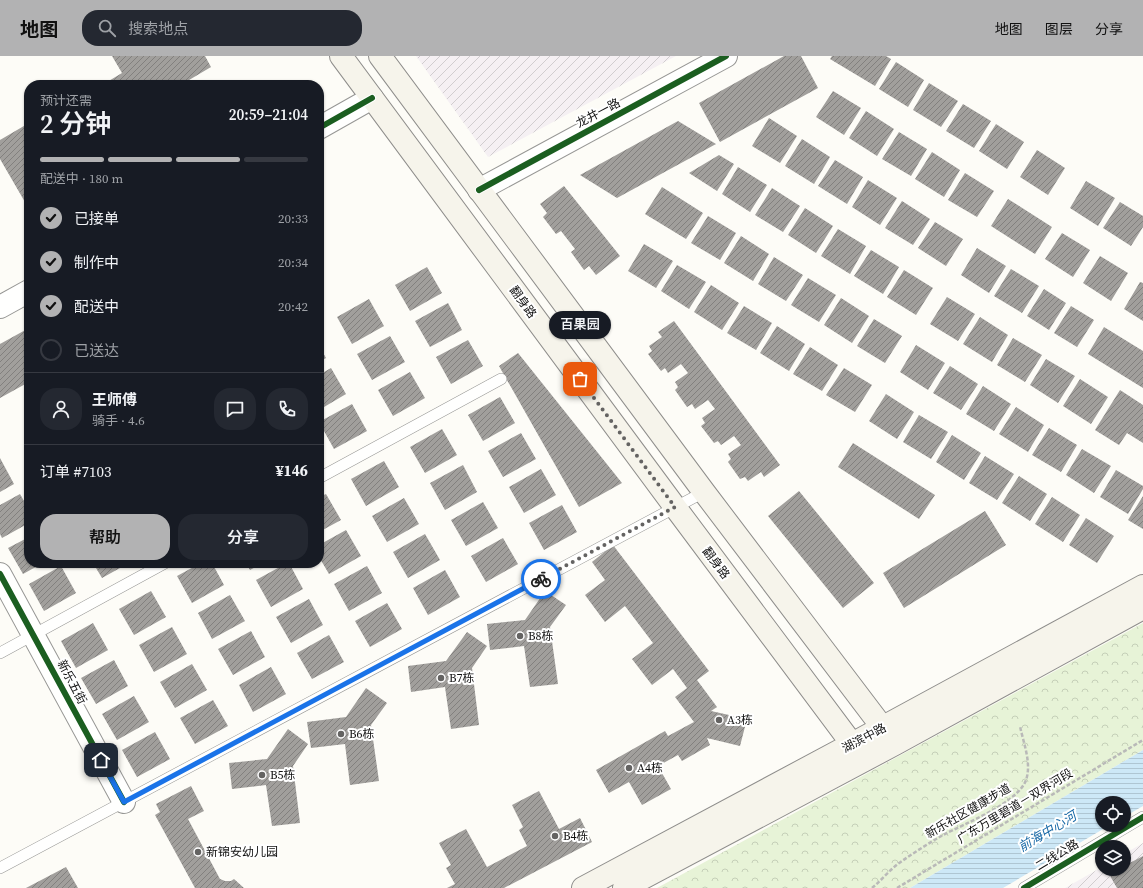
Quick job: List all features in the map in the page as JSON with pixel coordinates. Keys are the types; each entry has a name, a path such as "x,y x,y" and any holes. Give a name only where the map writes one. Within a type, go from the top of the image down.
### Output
{"main road":[{"name":"翻身路","path":"341,56 858,752"},
{"path":"380,56 704,492 889,736"},
{"name":"湖滨中路","path":"889,736 1143,586"},
{"name":"湖滨中路","path":"583,888 858,752 1143,608"},
{"name":"湖滨中路","path":"624,888 858,752"}],"street":[{"name":"龙井一路","path":"479,190 726,56"},
{"path":"324,125 372,98"},
{"path":"0,307 24,294"},
{"name":"新乐五街","path":"0,574 124,802"}],"lane":[{"path":"324,475 501,379"},
{"path":"0,868 704,492"},
{"path":"0,654 156,568"},
{"name":"二线公路","path":"1024,888 1143,817"}],"shaded area":[{"path":"416,56 676,56 488,157"},
{"path":"1143,843 1143,888 1065,888 1095,871 1095,876 1131,876 1131,850"}],"green space":[{"path":"1143,623 1143,750 910,888 657,888"}],"water":[{"name":"前海中心河","path":"1143,750 1143,806 1131,813 1131,796 1095,796 1095,832 1098,832 1003,888 910,888"}],"building":[{"path":"112,56 205,56 211,67 189,80 110,80 122,73"},
{"path":"784,56 801,56 818,88 720,142 699,103"},
{"path":"832,56 886,56 891,59 875,86 830,59"},
{"path":"896,62 924,80 908,107 879,89"},
{"path":"929,83 958,101 941,127 913,110"},
{"path":"833,91 861,108 844,135 816,117"},
{"path":"963,104 991,121 974,148 946,131"},
{"path":"866,111 894,129 877,156 849,138"},
{"path":"769,118 797,136 780,163 752,146"},
{"path":"678,121 716,144 617,198 580,175"},
{"path":"996,124 1024,142 1007,169 979,151"},
{"path":"24,126 24,200 0,159 0,140"},
{"path":"899,132 927,149 911,176 882,159"},
{"path":"802,139 830,157 814,184 785,166"},
{"path":"1037,150 1065,168 1048,195 1020,177"},
{"path":"932,152 960,170 944,197 915,179"},
{"path":"719,155 734,164 717,191 689,173"},
{"path":"835,160 863,177 847,204 818,186"},
{"path":"738,167 767,185 750,212 722,194"},
{"path":"965,173 994,191 977,217 948,200"},
{"path":"868,180 897,198 880,225 852,207"},
{"path":"1086,181 1115,198 1098,226 1070,208"},
{"path":"564,186 620,256 596,275 589,266 584,270 571,252 575,249 561,231 556,234 543,217 547,213 540,204"},
{"path":"662,187 703,213 686,239 645,214"},
{"path":"772,188 800,206 783,232 755,215"},
{"path":"1008,199 1052,227 1035,254 991,226"},
{"path":"902,201 930,219 913,245 885,228"},
{"path":"1120,202 1143,216 1143,227 1131,246 1103,228"},
{"path":"805,208 833,226 816,253 788,235"},
{"path":"708,216 736,233 720,260 691,243"},
{"path":"935,222 963,239 946,266 918,248"},
{"path":"838,229 866,246 850,274 821,256"},
{"path":"1062,233 1090,250 1073,277 1045,259"},
{"path":"741,236 769,254 753,281 724,263"},
{"path":"644,244 673,261 656,288 628,271"},
{"path":"977,248 1006,266 989,293 961,275"},
{"path":"871,250 899,267 883,294 854,276"},
{"path":"1100,256 1128,273 1111,301 1083,283"},
{"path":"774,257 803,275 786,301 758,284"},
{"path":"677,265 706,282 689,309 661,291"},
{"path":"427,267 442,293 410,311 395,285"},
{"path":"1011,269 1039,286 1022,313 994,296"},
{"path":"904,270 933,288 916,315 887,297"},
{"path":"808,278 836,295 819,322 791,305"},
{"path":"1140,282 1143,283 1143,321 1124,309"},
{"path":"711,285 739,303 722,330 694,312"},
{"path":"1044,289 1066,303 1049,330 1027,316"},
{"path":"947,297 975,314 958,341 930,324"},
{"path":"841,298 869,316 852,343 824,325"},
{"path":"369,299 384,326 352,344 337,317"},
{"path":"448,303 462,330 430,347 415,321"},
{"path":"744,306 772,323 756,350 727,333"},
{"path":"1071,306 1094,320 1077,347 1054,333"},
{"path":"980,317 1008,335 992,362 963,344"},
{"path":"874,319 902,336 885,363 857,346"},
{"path":"674,321 780,465 764,477 761,472 748,481 745,477 740,479 728,462 731,459 728,454 741,445 734,436 721,445 718,441 714,443 701,426 705,423 702,418 715,409 708,400 695,409 692,404 687,407 675,390 678,387 675,382 688,373 681,364 668,373 665,368 661,371 648,354 652,351 649,346 662,337 658,332"},
{"path":"777,326 805,344 789,371 760,353"},
{"path":"1104,327 1143,351 1143,388 1088,354"},
{"path":"24,331 24,385 0,398 0,344"},
{"path":"390,336 405,362 372,380 357,354"},
{"path":"1013,338 1042,355 1025,382 997,365"},
{"path":"468,340 483,366 451,384 436,357"},
{"path":"916,345 945,363 928,390 900,372"},
{"path":"810,347 838,365 822,391 793,374"},
{"path":"518,353 622,483 579,507 499,366"},
{"path":"1046,359 1075,376 1058,403 1030,385"},
{"path":"950,366 978,384 961,410 933,393"},
{"path":"331,368 346,394 324,407 324,372"},
{"path":"844,368 872,385 855,412 826,395"},
{"path":"410,372 425,398 393,416 378,390"},
{"path":"1080,379 1108,397 1091,424 1063,406"},
{"path":"983,386 1011,404 994,431 966,414"},
{"path":"1120,390 1143,405 1143,443 1127,433 1119,445 1095,430"},
{"path":"886,394 914,412 897,439 869,421"},
{"path":"500,397 515,423 483,441 468,415"},
{"path":"352,404 367,431 334,449 324,431 324,419"},
{"path":"1016,407 1044,425 1028,452 999,434"},
{"path":"919,415 948,432 931,459 903,442"},
{"path":"1049,428 1077,445 1061,472 1032,455"},
{"path":"442,429 457,455 425,473 410,447"},
{"path":"521,433 536,459 503,477 488,451"},
{"path":"952,435 981,453 964,480 936,462"},
{"path":"853,443 935,495 919,519 838,467"},
{"path":"1082,449 1111,466 1094,493 1066,475"},
{"path":"985,456 1014,474 997,500 969,483"},
{"path":"0,458 14,484 0,492"},
{"path":"384,461 399,487 366,506 351,479"},
{"path":"463,465 477,492 445,510 430,483"},
{"path":"541,469 556,495 524,513 509,487"},
{"path":"1116,470 1143,486 1143,489 1128,514 1100,497"},
{"path":"1019,476 1047,494 1030,521 1002,503"},
{"path":"799,491 874,583 843,608 768,516"},
{"path":"20,494 24,501 24,526 2,538 0,534 0,505"},
{"path":"326,494 341,520 324,529 324,495"},
{"path":"1143,496 1143,529 1128,520"},
{"path":"1052,497 1080,515 1063,542 1035,524"},
{"path":"404,498 419,524 387,542 372,516"},
{"path":"483,502 498,528 466,546 451,520"},
{"path":"562,505 577,532 544,550 529,523"},
{"path":"985,511 1006,545 904,608 883,573"},
{"path":"1086,518 1114,536 1097,563 1069,545"},
{"path":"346,530 361,556 329,574 324,566 324,542"},
{"path":"425,534 440,560 408,578 393,552"},
{"path":"503,538 518,564 486,582 471,556"},
{"path":"24,540 24,568 34,568 23,574 8,548"},
{"path":"613,545 709,671 697,680 717,707 711,711 747,719 740,746 707,738 710,745 682,761 678,755 658,766 671,789 642,805 629,782 609,793 596,770 665,731 668,736 694,722 675,697 687,688 673,669 652,685 632,659 653,643 625,606 605,622 585,595 605,580 592,562"},
{"path":"367,566 382,593 349,611 334,584"},
{"path":"57,568 62,568 76,593 44,611 29,584"},
{"path":"96,568 120,568 102,578"},
{"path":"192,568 215,568 224,585 192,603 177,576"},
{"path":"278,568 292,568 303,589 271,607 256,580"},
{"path":"445,570 460,597 428,615 413,588"},
{"path":"151,591 166,617 134,635 119,609"},
{"name":"B8栋","path":"545,591 566,605 550,627 558,684 530,687 524,646 490,650 487,624 525,620"},
{"path":"230,595 245,621 212,639 198,613"},
{"path":"309,599 323,625 291,643 276,617"},
{"path":"387,603 402,629 370,647 355,621"},
{"path":"93,623 108,650 76,668 61,641"},
{"path":"172,627 187,654 154,672 139,645"},
{"path":"251,631 265,657 233,675 218,649"},
{"name":"B7栋","path":"467,632 487,646 472,668 479,725 451,729 445,687 411,692 408,666 446,661"},
{"path":"329,635 344,662 312,679 297,653"},
{"path":"114,660 128,686 96,704 81,678"},
{"path":"192,664 207,690 175,708 160,682"},
{"path":"271,667 286,694 253,712 239,685"},
{"name":"B6栋","path":"366,688 387,703 371,725 379,781 350,785 345,744 311,748 307,722 346,717"},
{"path":"134,696 149,722 117,740 102,714"},
{"path":"213,700 228,726 195,744 180,718"},
{"name":"B5栋","path":"288,729 308,744 293,766 300,823 272,826 266,785 232,789 229,763 267,759"},
{"path":"155,732 170,759 137,777 122,750"},
{"path":"191,786 204,811 188,819 220,879 231,881 234,879 244,888 195,888 155,815 160,812 156,804"},
{"path":"539,791 559,829 580,818 592,842 504,888 447,888 455,884 446,868 451,865 439,843 466,829 487,867 527,846 519,830 523,827 512,805"},
{"path":"1143,856 1143,888 1117,888 1110,876 1131,876 1131,862"},
{"path":"66,867 78,888 26,888"}],"cycle path":[{"path":"479,190 726,56"},
{"path":"324,125 372,98"},
{"path":"0,574 124,802"},
{"path":"1024,888 1143,817"}],"way so far":[{"path":"541,579 675,507 580,379"}],"place":[{"name":"百果园","path":"580,379"},
{"name":"B8栋","path":"520,636"},
{"name":"B7栋","path":"441,678"},
{"name":"A3栋","path":"719,720"},
{"name":"B6栋","path":"341,734"},
{"name":"A4栋","path":"629,768"},
{"name":"B5栋","path":"262,775"},
{"name":"B4栋","path":"555,836"},
{"name":"新锦安幼儿园","path":"198,852"}],"route":[{"path":"101,760 124,802 541,579"}]}
